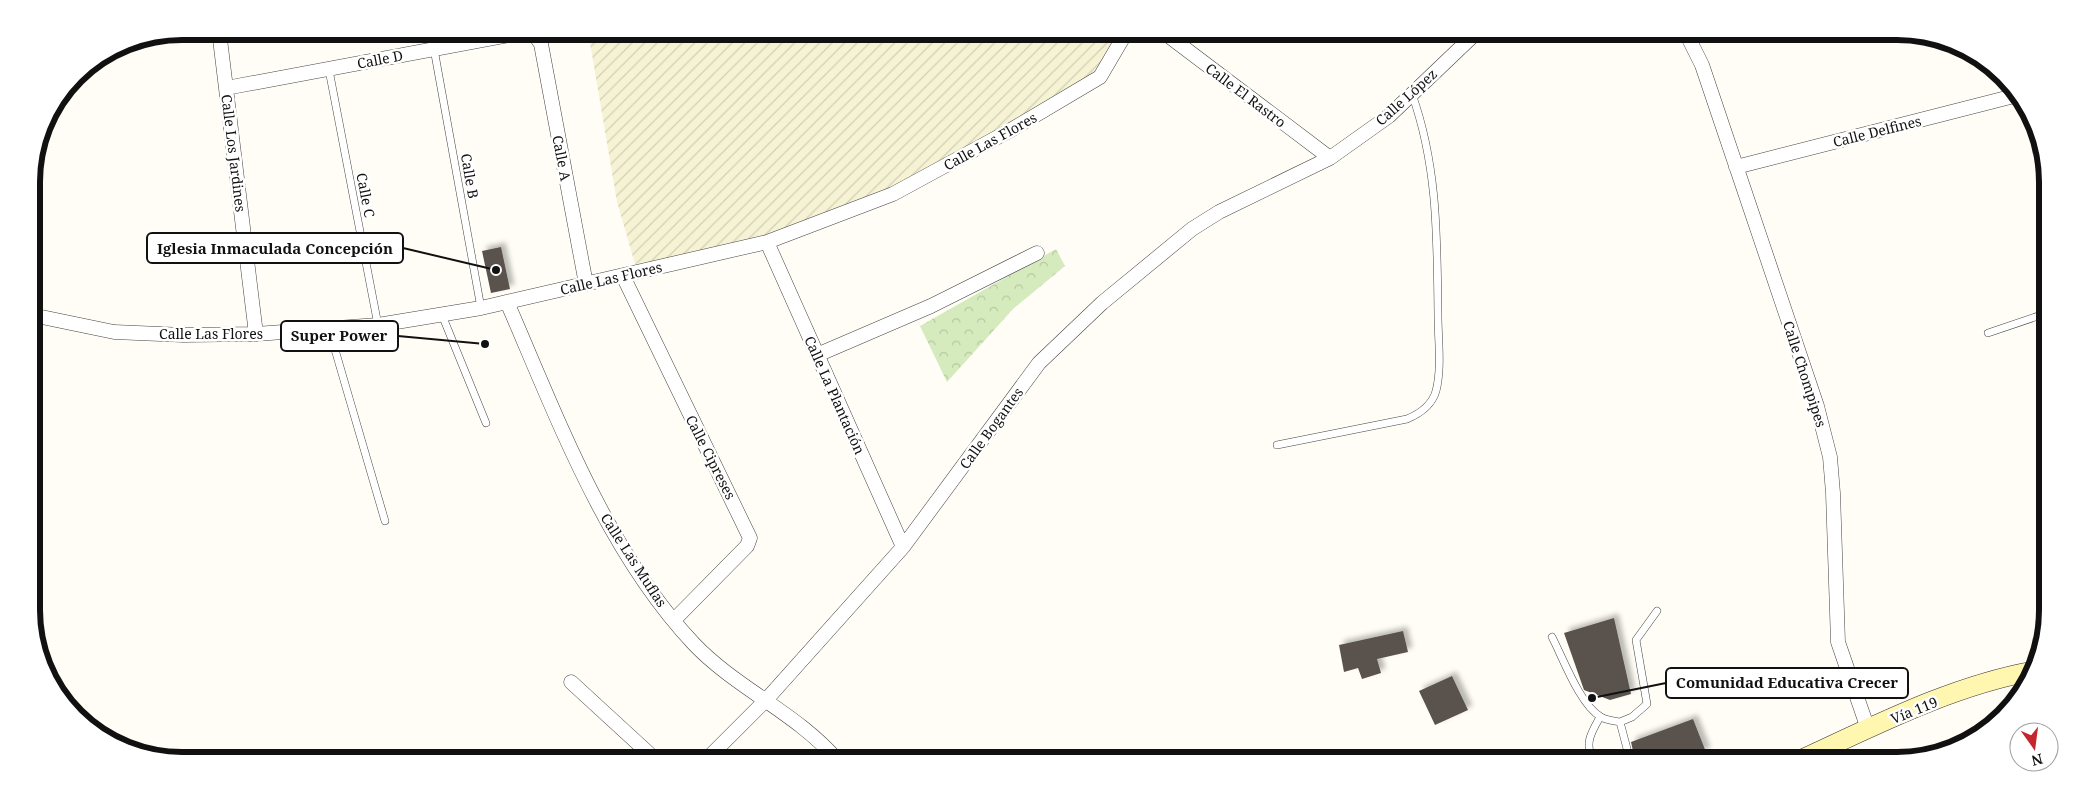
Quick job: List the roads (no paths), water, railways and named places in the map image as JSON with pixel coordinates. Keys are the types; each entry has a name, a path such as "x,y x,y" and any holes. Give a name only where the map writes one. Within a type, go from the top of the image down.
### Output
{"main road":[{"name":"Vía 119","path":"1818,752 1978,684 2024,673"}],"street":[{"name":"Calle Los Jardines","path":"220,40 256,334"},
{"name":"Calle D","path":"226,88 482,40"},
{"name":"Calle A","path":"538,40 586,284"},
{"name":"Calle Las Flores","path":"40,317 114,332 184,335 256,334 378,325 481,308 767,242 894,194 1026,122 1100,76 1122,40"},
{"name":"Calle El Rastro","path":"1174,40 1330,158"},
{"name":"Calle López","path":"1330,158 1389,116 1468,40"},
{"name":"Calle Chompipes","path":"1690,40 1702,65 1817,406 1830,457 1838,642 1868,729"},
{"name":"Calle Delfines","path":"1736,167 2011,97"},
{"name":"Calle Bogantes","path":"714,752 766,700 903,547 1039,362 1102,303 1192,229 1218,212 1330,158"},
{"name":"Calle La Plantación","path":"767,242 903,547"},
{"path":"817,355 932,306 1036,253"},
{"name":"Calle Cipreses","path":"623,276 750,538 747,546 674,620"},
{"name":"Calle Las Muflas","path":"507,302 595,500 645,581 694,644 715,663 819,739 830,752"},
{"path":"571,682 647,752"}],"lane":[{"name":"Calle B","path":"434,49 481,308"},
{"name":"Calle C","path":"329,70 378,325"},
{"path":"1277,445 1407,419 1418,415 1429,404 1436,392 1438,364 1437,229 1424,129 1412,93"},
{"path":"442,315 486,423"},
{"path":"1988,333 2039,316"},
{"path":"329,329 385,521"},
{"path":"1552,637 1582,695 1600,717 1620,722 1632,717 1647,704 1636,640 1657,610"},
{"path":"1590,752 1588,744 1589,735 1600,717"},
{"path":"1620,722 1628,752"}],"place":[{"name":"Iglesia Inmaculada Concepción","path":"496,270"},
{"name":"Super Power","path":"485,344"},
{"name":"Comunidad Educativa Crecer","path":"1592,698"}]}
